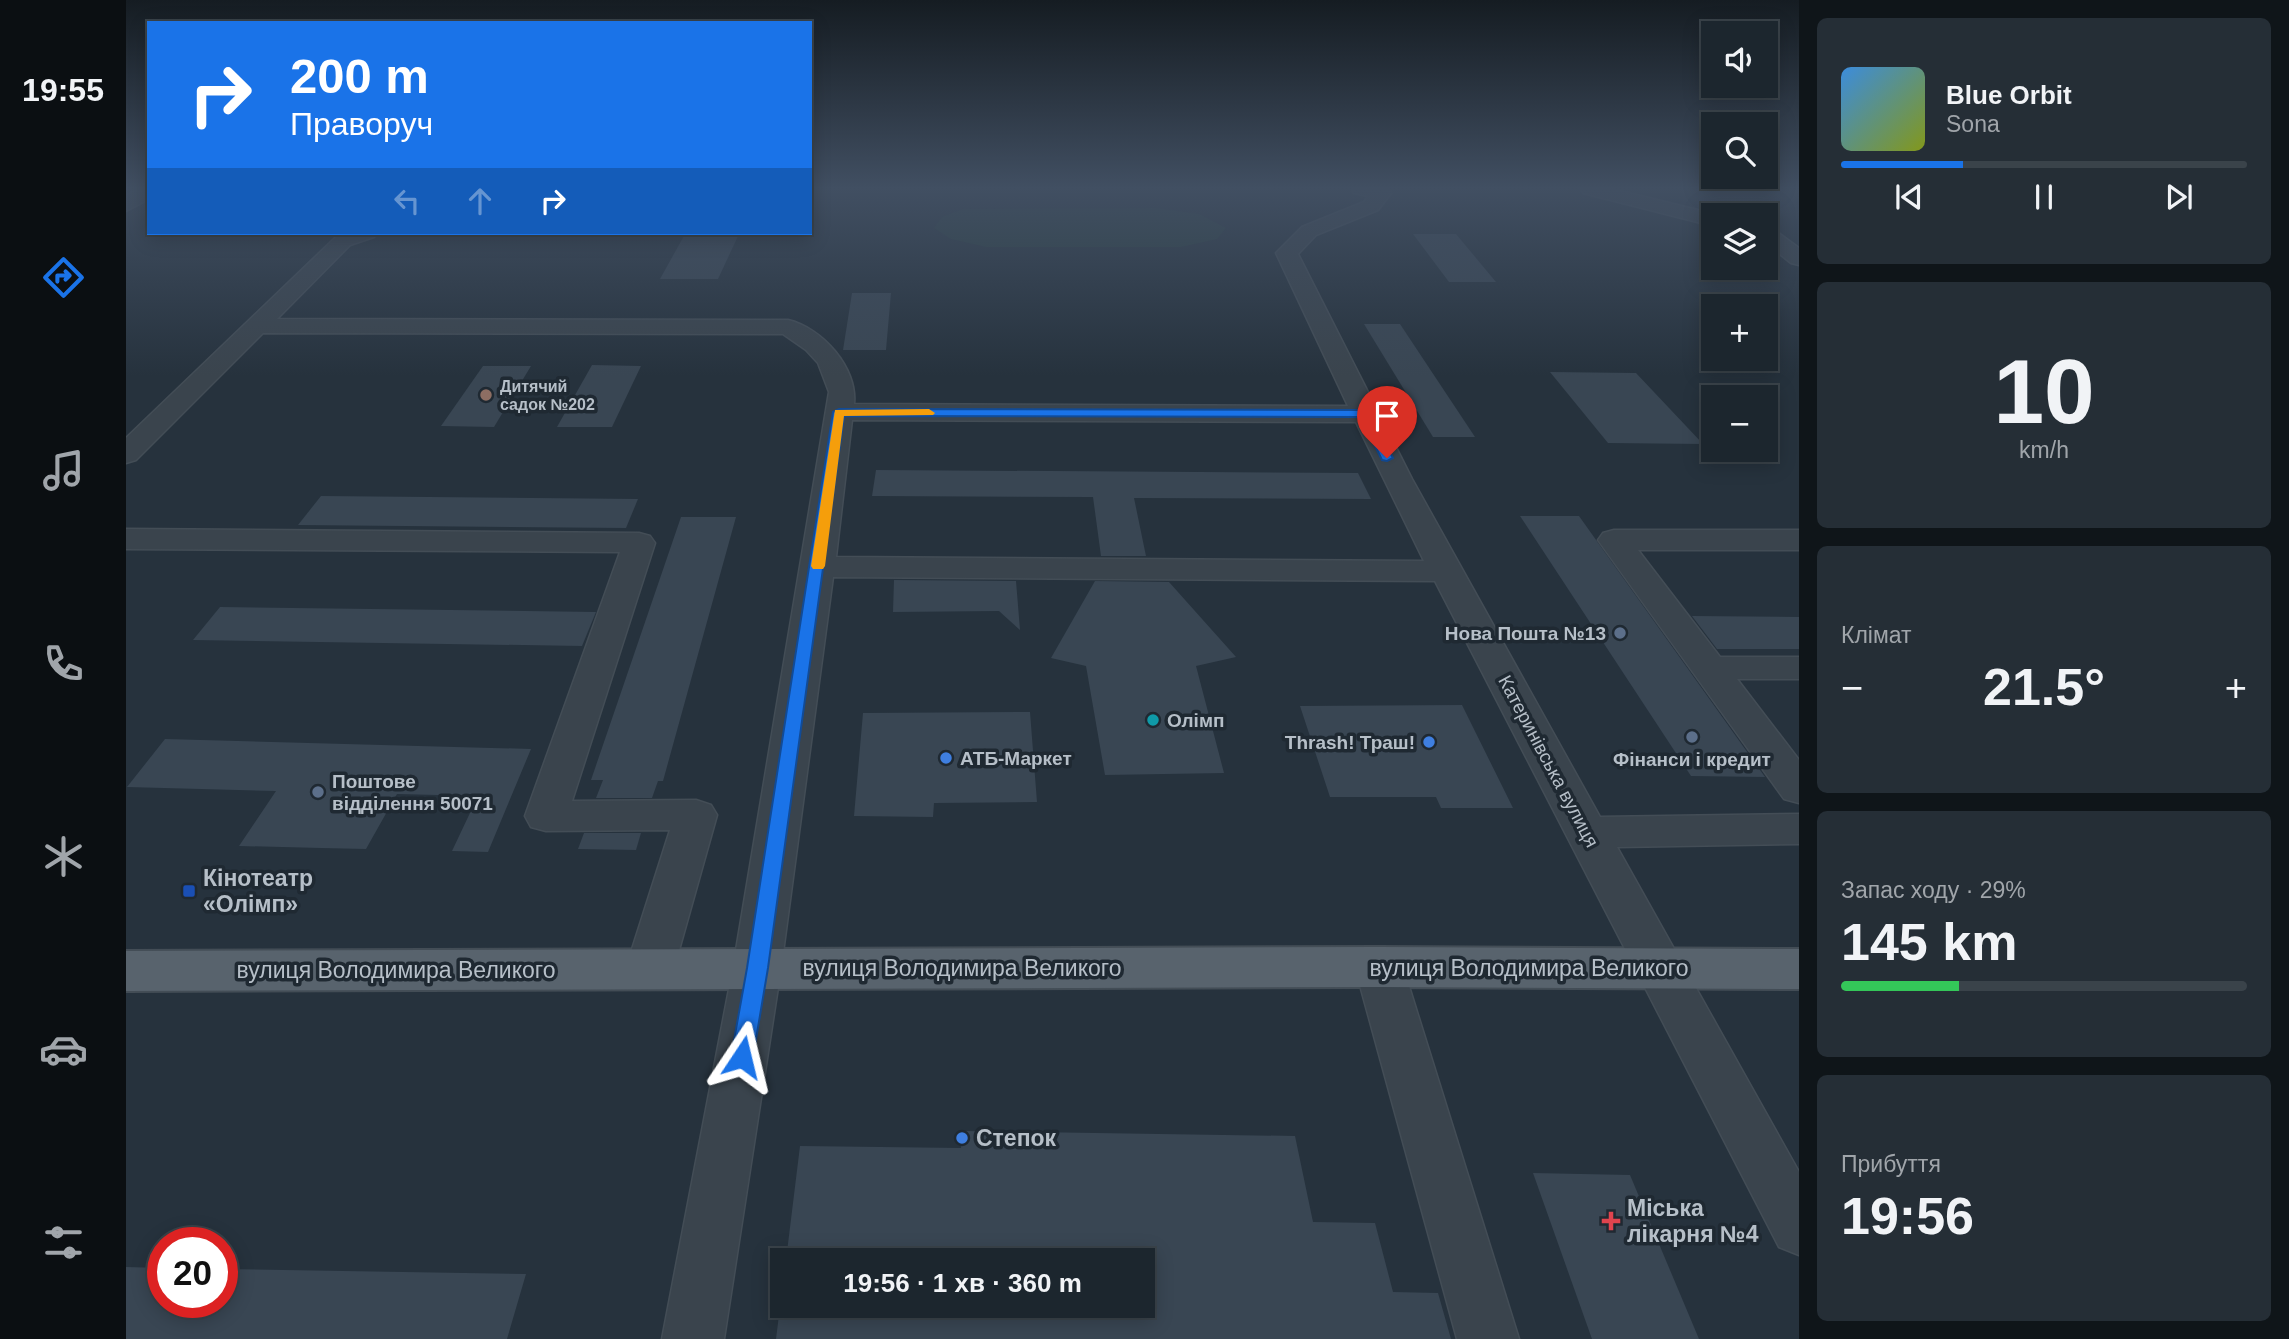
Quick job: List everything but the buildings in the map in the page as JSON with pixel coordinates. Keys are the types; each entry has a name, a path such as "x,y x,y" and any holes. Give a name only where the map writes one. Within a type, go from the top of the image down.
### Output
{"main road":[{"name":"вулиця Володимира Великого","path":"126,971 1378,967 1799,969"}],"street":[{"path":"126,454 332,251"},
{"name":"Катеринівська вулиця","path":"1289,251 1365,414 1446,571 1799,1228"},
{"path":"257,326 788,327 815,345 830,361 842,392 818,567 757,968 693,1339"},
{"path":"839,412 1365,414"},
{"path":"126,539 639,543 546,816 696,815 650,968"},
{"path":"1799,540 1614,540 1799,789"},
{"path":"818,567 1446,571"},
{"path":"1709,668 1799,668"},
{"path":"1587,832 1799,829"},
{"path":"1378,967 1488,1339"}],"slow traffic":[{"path":"818,566 839,412 929,413"}],"place":[{"name":"Дитячий садок №202","path":"486,395"},
{"name":"Нова Пошта №13","path":"1620,633"},
{"name":"Олімп","path":"1153,720"},
{"name":"Фінанси і кредит","path":"1692,737"},
{"name":"Thrash! Траш!","path":"1429,742"},
{"name":"АТБ-Маркет","path":"946,758"},
{"name":"Поштове відділення 50071","path":"318,792"},
{"name":"Кінотеатр «Олімп»","path":"189,891"},
{"name":"Степок","path":"962,1138"},
{"name":"Міська лікарня №4","path":"1611,1221"}],"route":[{"path":"742,1057 818,567 839,412 1365,414 1387,458"}]}
